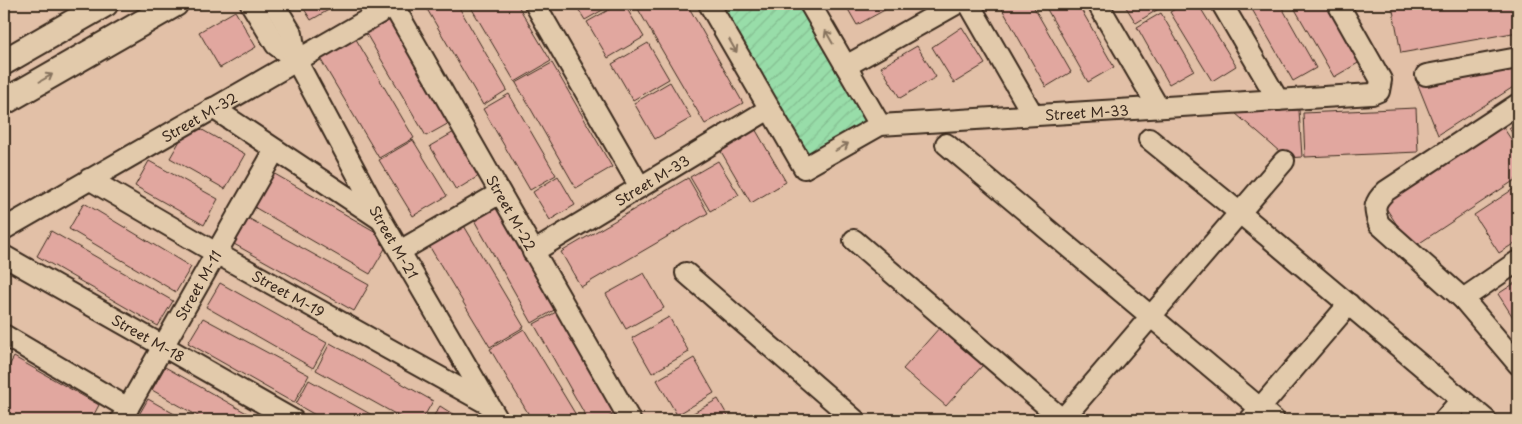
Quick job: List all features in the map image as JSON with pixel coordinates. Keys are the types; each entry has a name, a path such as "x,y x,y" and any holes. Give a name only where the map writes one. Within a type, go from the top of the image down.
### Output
{"street":[{"path":"4,62 105,4"},
{"path":"4,102 175,4"},
{"path":"252,4 276,44 296,60"},
{"path":"274,4 292,34 296,60"},
{"name":"Street M-32","path":"4,228 394,4"},
{"name":"Street M-22","path":"394,4 630,420"},
{"path":"535,4 640,187"},
{"path":"709,4 769,109"},
{"path":"810,4 880,125"},
{"path":"846,66 956,4"},
{"path":"968,4 1033,115"},
{"path":"1098,4 1158,107"},
{"path":"1222,4 1278,100"},
{"name":"Street M-33","path":"533,252 769,109 804,168 880,125 1372,94 1379,91 1381,80 1338,4"},
{"path":"1426,75 1518,58"},
{"name":"Street M-21","path":"296,60 382,221 494,412"},
{"path":"1518,104 1386,191 1378,199 1374,212 1379,224 1463,299 1518,364"},
{"path":"213,108 382,221"},
{"path":"1150,139 1240,212 1486,420"},
{"path":"946,144 1151,317 1261,416 1349,304"},
{"name":"Street M-11","path":"124,414 276,150"},
{"path":"854,240 1063,420 1284,161"},
{"name":"Street M-19","path":"89,179 494,412"},
{"path":"400,251 500,193"},
{"name":"Street M-18","path":"4,256 293,420"},
{"path":"1463,299 1518,261"},
{"path":"686,274 855,420"},
{"path":"4,335 124,414"},
{"path":"1444,420 1461,400"}],"green space":[{"path":"709,4 810,4 880,125 804,168"}],"building":[{"path":"301,4 339,4 311,20"},
{"path":"424,4 457,4 507,90 483,105"},
{"path":"469,4 517,4 551,61 515,82"},
{"path":"575,4 613,4 585,20"},
{"path":"619,4 624,4 644,37 608,58 587,22"},
{"path":"647,4 687,4 743,103 705,124 638,9"},
{"path":"845,4 890,4 892,6 857,25"},
{"path":"1006,4 1032,4 1071,72 1046,87 1001,7"},
{"path":"1044,4 1078,4 1114,67 1088,82"},
{"path":"1124,4 1157,4 1160,8 1136,23"},
{"path":"1184,4 1198,4 1236,66 1212,81 1170,12"},
{"path":"1249,4 1280,4 1316,68 1293,81"},
{"path":"1292,4 1326,4 1360,62 1334,77"},
{"path":"1518,4 1518,32 1401,53 1392,5"},
{"path":"235,11 256,47 220,68 199,32"},
{"path":"1161,13 1194,70 1169,84 1137,27"},
{"path":"389,16 451,122 426,136 364,30"},
{"path":"962,27 985,64 954,83 932,47"},
{"path":"353,34 414,138 379,158 318,55"},
{"path":"648,43 669,79 633,100 612,64"},
{"path":"917,46 936,77 900,98 881,67"},
{"path":"552,63 612,167 576,188 516,83"},
{"path":"1518,63 1518,84 1438,135 1416,80"},
{"path":"670,82 691,118 655,139 634,103"},
{"path":"509,94 556,175 530,190 483,109"},
{"path":"1416,108 1418,152 1305,157 1303,113"},
{"path":"1299,110 1302,157 1287,158 1235,113"},
{"path":"1518,122 1518,142 1509,128"},
{"path":"190,123 245,154 225,189 170,158"},
{"path":"754,127 786,182 751,203 719,148"},
{"path":"1503,127 1518,150 1518,178 1412,248 1384,205"},
{"path":"456,131 482,174 456,190 430,146"},
{"path":"413,140 447,196 413,216 379,160"},
{"path":"149,161 218,199 204,225 135,186"},
{"path":"718,161 739,195 710,211 690,177"},
{"path":"273,173 390,240 370,274 254,207"},
{"path":"558,176 575,205 550,220 533,192"},
{"path":"688,178 708,213 581,287 561,252"},
{"path":"1518,186 1518,241 1499,253 1474,215"},
{"path":"84,203 191,267 176,292 69,229"},
{"path":"498,207 556,309 532,323 474,220"},
{"path":"248,218 369,285 354,311 234,244"},
{"path":"463,224 524,327 490,347 428,244"},
{"path":"51,231 173,301 158,326 37,256"},
{"path":"644,273 664,308 626,329 606,294"},
{"path":"1518,281 1518,325 1498,294"},
{"path":"220,283 327,343 313,368 206,307"},
{"path":"558,311 616,413 604,420 588,420 534,324"},
{"path":"669,317 689,352 652,373 632,338"},
{"path":"203,318 309,375 294,403 188,343"},
{"path":"940,327 983,365 946,406 903,369"},
{"path":"524,329 579,420 532,420 490,349"},
{"path":"330,343 433,401 422,420 406,420 316,370"},
{"path":"14,357 99,405 91,420 17,420 4,413 4,375"},
{"path":"694,358 714,393 677,415 657,380"},
{"path":"165,367 259,420 205,420 152,390"},
{"path":"309,380 381,420 324,420 296,404"},
{"path":"148,399 185,420 136,420"},
{"path":"718,399 730,420 681,420"},
{"path":"440,406 462,420 431,420"}]}
